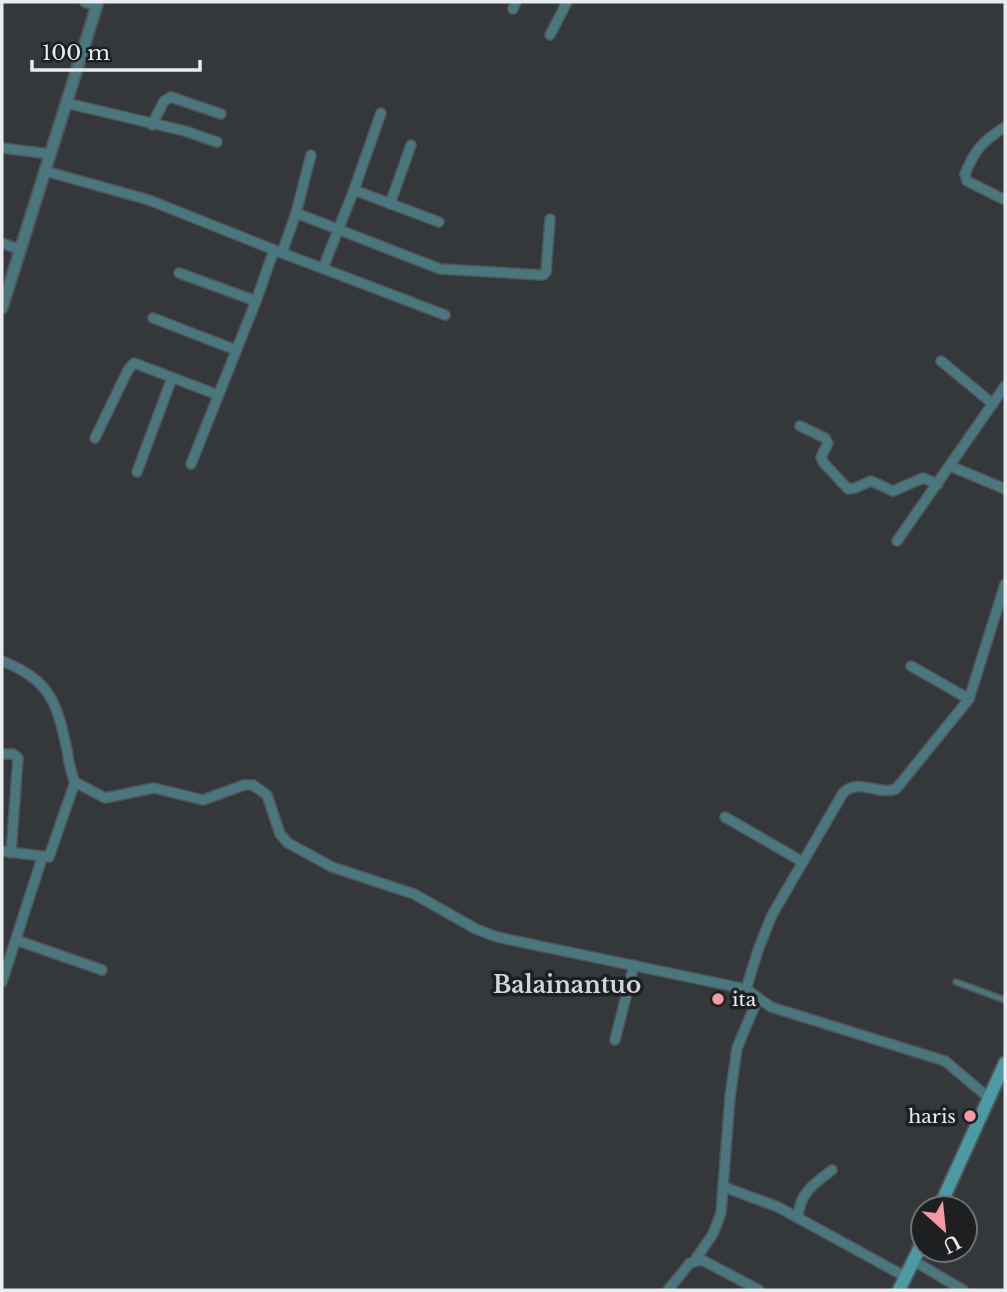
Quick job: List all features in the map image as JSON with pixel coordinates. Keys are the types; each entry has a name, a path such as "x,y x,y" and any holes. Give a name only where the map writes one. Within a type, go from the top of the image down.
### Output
{"main road":[{"path":"946,1194 996,1093 1005,1063"},
{"path":"899,1290 912,1264"}],"street":[{"path":"2,308 97,4 85,2"},
{"path":"550,35 567,2"},
{"path":"152,125 164,102 171,97 221,114"},
{"path":"66,103 185,131 217,142"},
{"path":"324,268 381,113"},
{"path":"1005,127 978,147 965,174 967,181 1005,200"},
{"path":"390,204 411,145"},
{"path":"2,148 50,154"},
{"path":"191,464 256,301 296,213 311,155"},
{"path":"45,171 149,200 445,315"},
{"path":"354,190 439,222"},
{"path":"296,213 440,269 543,275 546,272 550,219"},
{"path":"2,243 21,250"},
{"path":"179,273 256,301"},
{"path":"153,318 236,350"},
{"path":"941,361 993,404"},
{"path":"95,438 132,364 137,363 218,395"},
{"path":"137,472 172,377"},
{"path":"897,541 1005,386"},
{"path":"800,426 825,438 828,443 821,457 823,462 848,489 871,481 893,491 923,478 937,484"},
{"path":"950,466 1005,489"},
{"path":"746,989 763,934 843,793 858,785 885,791 895,789 969,698 1005,584"},
{"path":"2,661 36,678 51,697 61,724 75,782 49,857 6,852 18,758 15,755 2,754"},
{"path":"911,666 969,698"},
{"path":"75,782 105,798 154,788 202,800 244,785 253,785 266,793 280,834 288,843 332,867 414,894 476,929 497,937 746,989 771,1007 945,1061 996,1093"},
{"path":"725,817 803,862"},
{"path":"2,982 42,858"},
{"path":"16,940 102,970"},
{"path":"615,1040 634,965"},
{"path":"668,1290 685,1267 695,1260 713,1234 722,1213 730,1097 737,1048 758,998"},
{"path":"798,1217 802,1198 832,1170"},
{"path":"724,1187 778,1207 905,1277"},
{"path":"695,1260 708,1261 759,1290"},
{"path":"919,1264 963,1290"}],"lane":[{"path":"956,982 1005,1000"}],"place":[{"name":"ita","path":"718,999"},
{"name":"haris","path":"970,1116"}],"district":[{"name":"Balainantuo","path":"567,985"}]}
